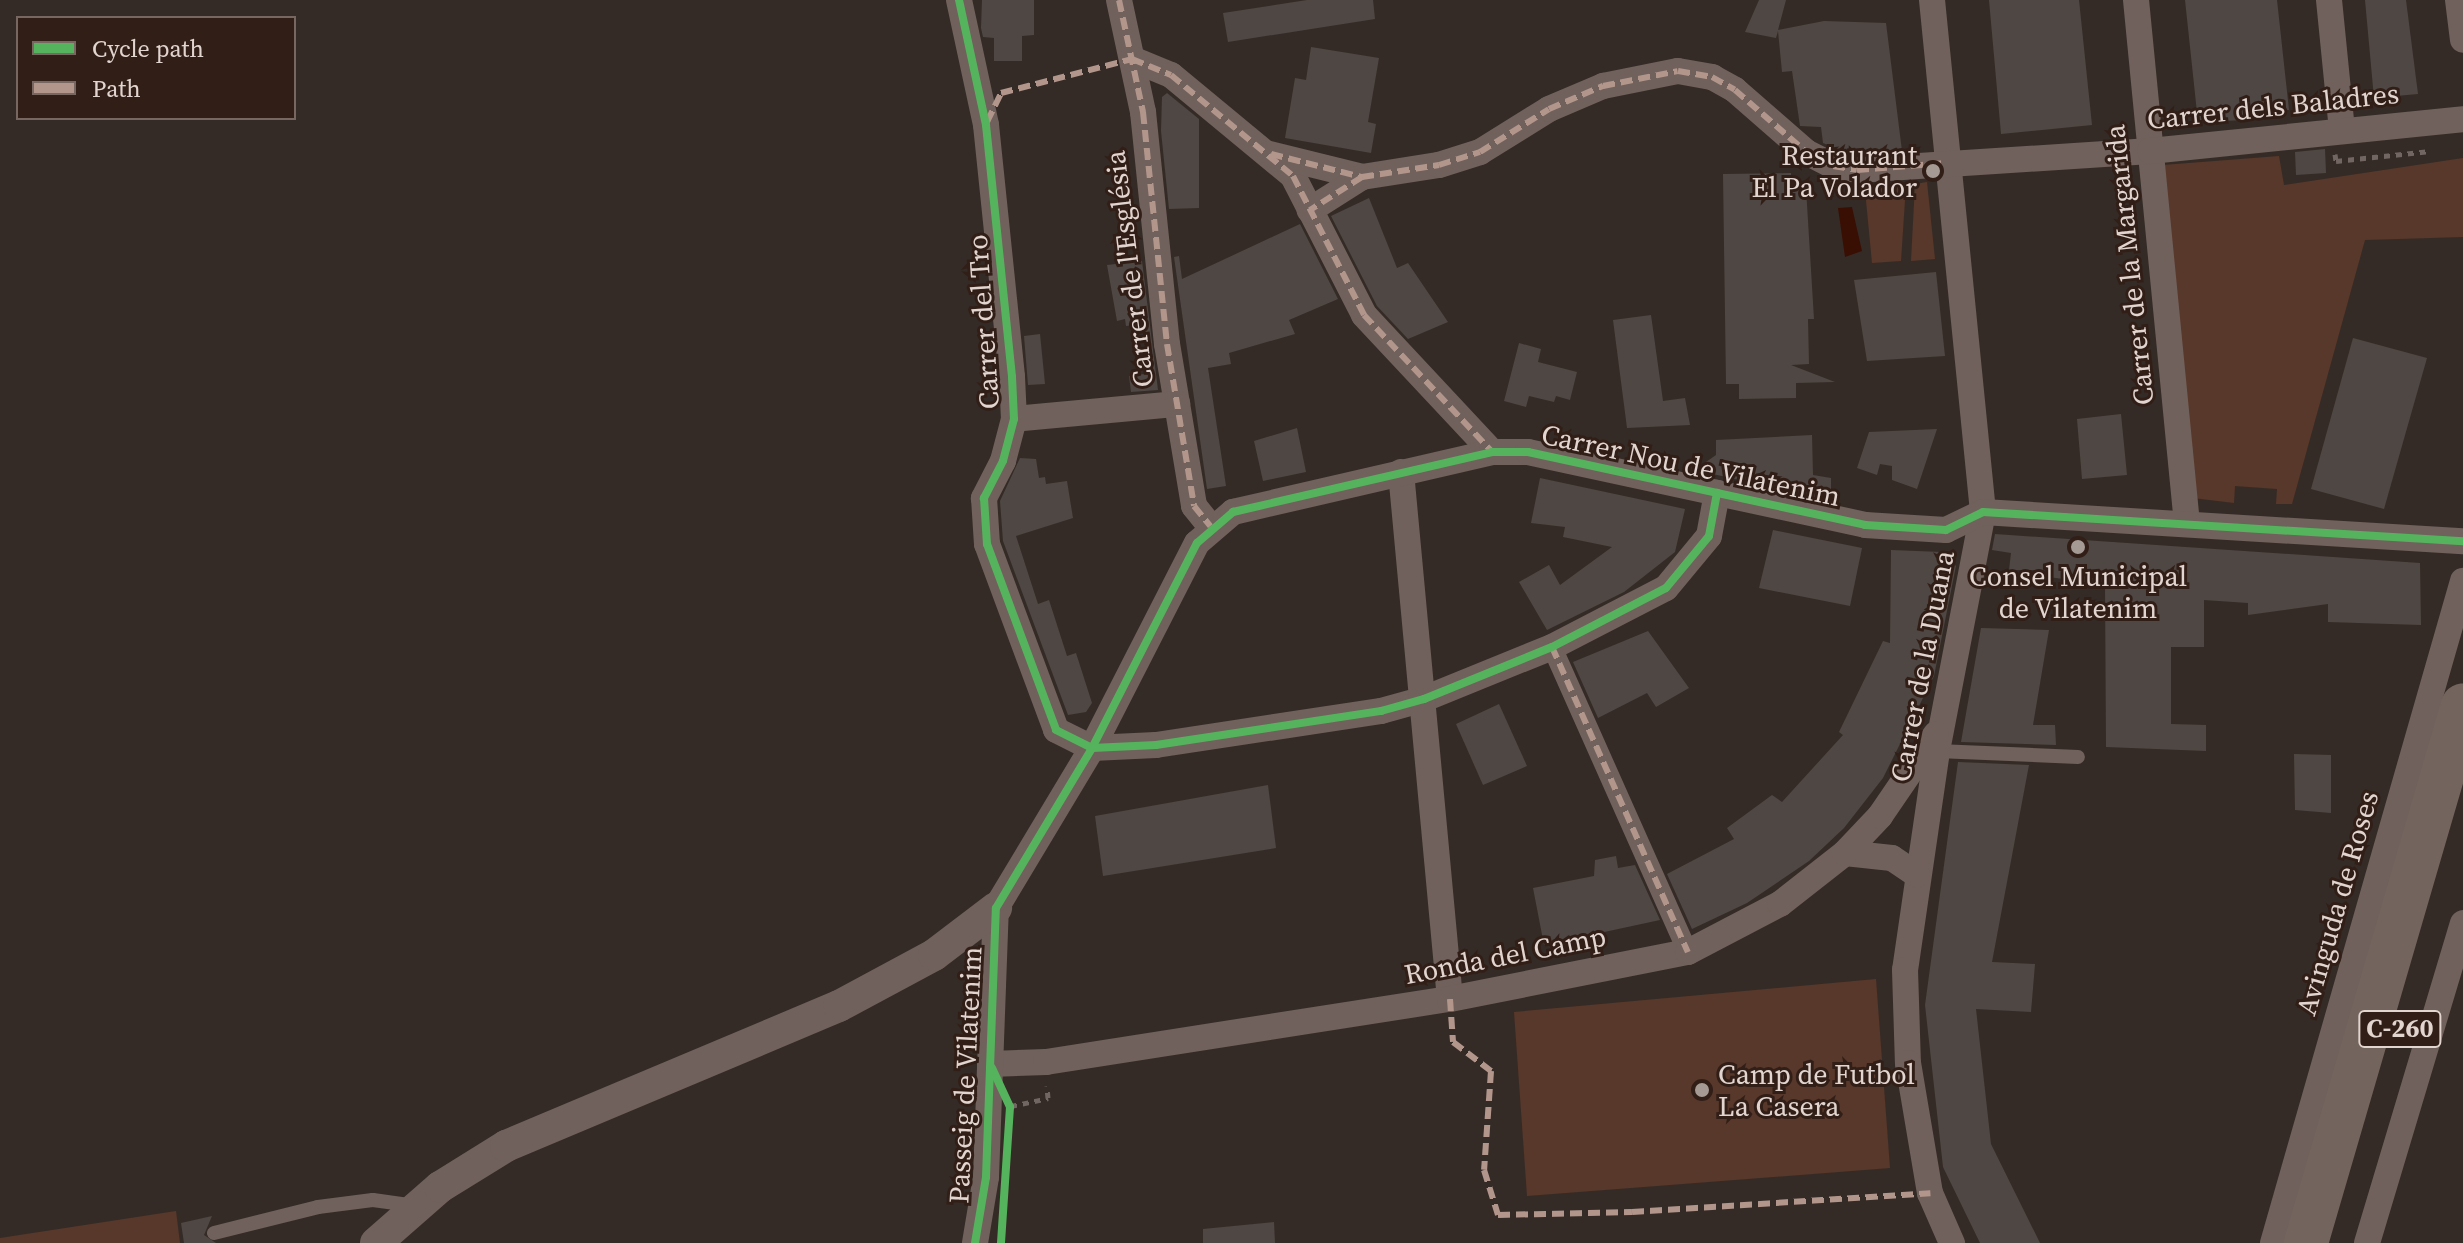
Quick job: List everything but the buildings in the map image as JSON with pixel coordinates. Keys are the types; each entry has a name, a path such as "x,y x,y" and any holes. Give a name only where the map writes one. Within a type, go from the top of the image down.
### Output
{"highway":[{"name":"C-260","path":"2306,1243 2463,705"},
{"name":"C-260","path":"2338,1243 2463,815"}],"street":[{"name":"Carrer del Tro","path":"959,0 988,139 1014,419 1003,461 984,498 987,544 1056,730 1092,748"},
{"name":"Carrer de l'Església","path":"1119,0 1143,112 1177,404 1194,506 1210,526"},
{"name":"Carrer de la Duana","path":"1932,0 1983,512 1939,738 1905,970 1908,1063 1930,1193 1952,1243"},
{"name":"Carrer de la Margarida","path":"2136,0 2187,524"},
{"path":"2329,0 2342,130"},
{"path":"2458,0 2463,40"},
{"path":"1132,59 1171,75 1293,176 1364,315 1492,452"},
{"name":"Carrer dels Baladres","path":"1362,177 1439,165 1480,152 1549,109 1603,86 1678,71 1712,77 1735,90 1806,152 1833,166 1857,170 2150,151 2463,119"},
{"path":"1265,152 1362,177"},
{"path":"1310,210 1362,177"},
{"path":"1014,419 1177,404"},
{"name":"Carrer Nou de Vilatenim","path":"1210,526 1254,504 1492,452 1528,452 1892,527 1946,530 1983,512 2463,541"},
{"path":"1401,472 1450,999"},
{"path":"1092,748 1156,745 1381,711 1424,699 1552,647 1666,588 1709,536 1717,493"},
{"path":"376,1243 416,1206 482,1161 551,1124 860,995 934,955 996,908 1092,748 1197,543 1210,526"},
{"name":"Avinguda de Roses","path":"2273,1243 2463,581"},
{"path":"1552,647 1688,952"},
{"name":"Ronda del Camp","path":"990,1064 1046,1062 1450,999 1688,952 1780,904 1845,853 1880,816 1939,738"},
{"path":"1845,853 1892,858 1917,875"},
{"name":"Passeig de Vilatenim","path":"975,1243 986,1177 996,908"},
{"path":"2367,1243 2463,923"}],"lane":[{"path":"1939,738 2078,757"},
{"path":"214,1233 318,1207 373,1200 416,1206"}],"path":[{"path":"990,1064 1010,1107 1010,1120"}],"shaded area":[{"path":"2279,156 2284,185 2463,158 2463,237 2365,240 2292,504 2276,504 2277,489 2235,486 2234,503 2193,498 2163,165"},
{"path":"1927,182 1935,259 1911,261 1915,184"},
{"path":"1906,185 1901,261 1872,263 1865,190"},
{"path":"1852,207 1862,251 1845,257 1838,208"},
{"name":"Camp de Futbol La Casera","path":"1876,979 1890,1168 1527,1196 1514,1012"},
{"path":"176,1211 180,1243 0,1243 0,1238"}],"marked path":[{"path":"1119,0 1143,112 1167,344 1194,506 1210,526"},
{"path":"1132,59 1171,75 1293,176 1364,315 1492,452"},
{"path":"987,122 1001,93 1132,59"},
{"path":"1362,177 1439,165 1480,152 1549,109 1603,86 1678,71 1712,77 1735,90 1806,152 1833,166 1857,170 1947,163"},
{"path":"1271,154 1362,177 1310,210"},
{"path":"1552,647 1688,952"},
{"path":"1450,999 1453,1042 1491,1071 1484,1170 1498,1215 1632,1212 1930,1193"}],"cycle path":[{"path":"959,0 986,125 1012,377 1014,419 1003,461 984,498 987,544 1056,730 1092,748 1156,745 1381,711 1424,699 1552,647 1666,588 1709,536 1717,493"},
{"path":"975,1243 986,1177 996,908 1092,748 1197,543 1233,512 1492,452 1528,452 1865,525 1946,530 1983,512 2463,541"},
{"path":"992,1068 1010,1107 1001,1243"}],"place":[{"name":"Restaurant El Pa Volador","path":"1933,171"},
{"name":"Consel Municipal de Vilatenim","path":"2078,547"},
{"name":"Camp de Futbol La Casera","path":"1702,1090"}]}
